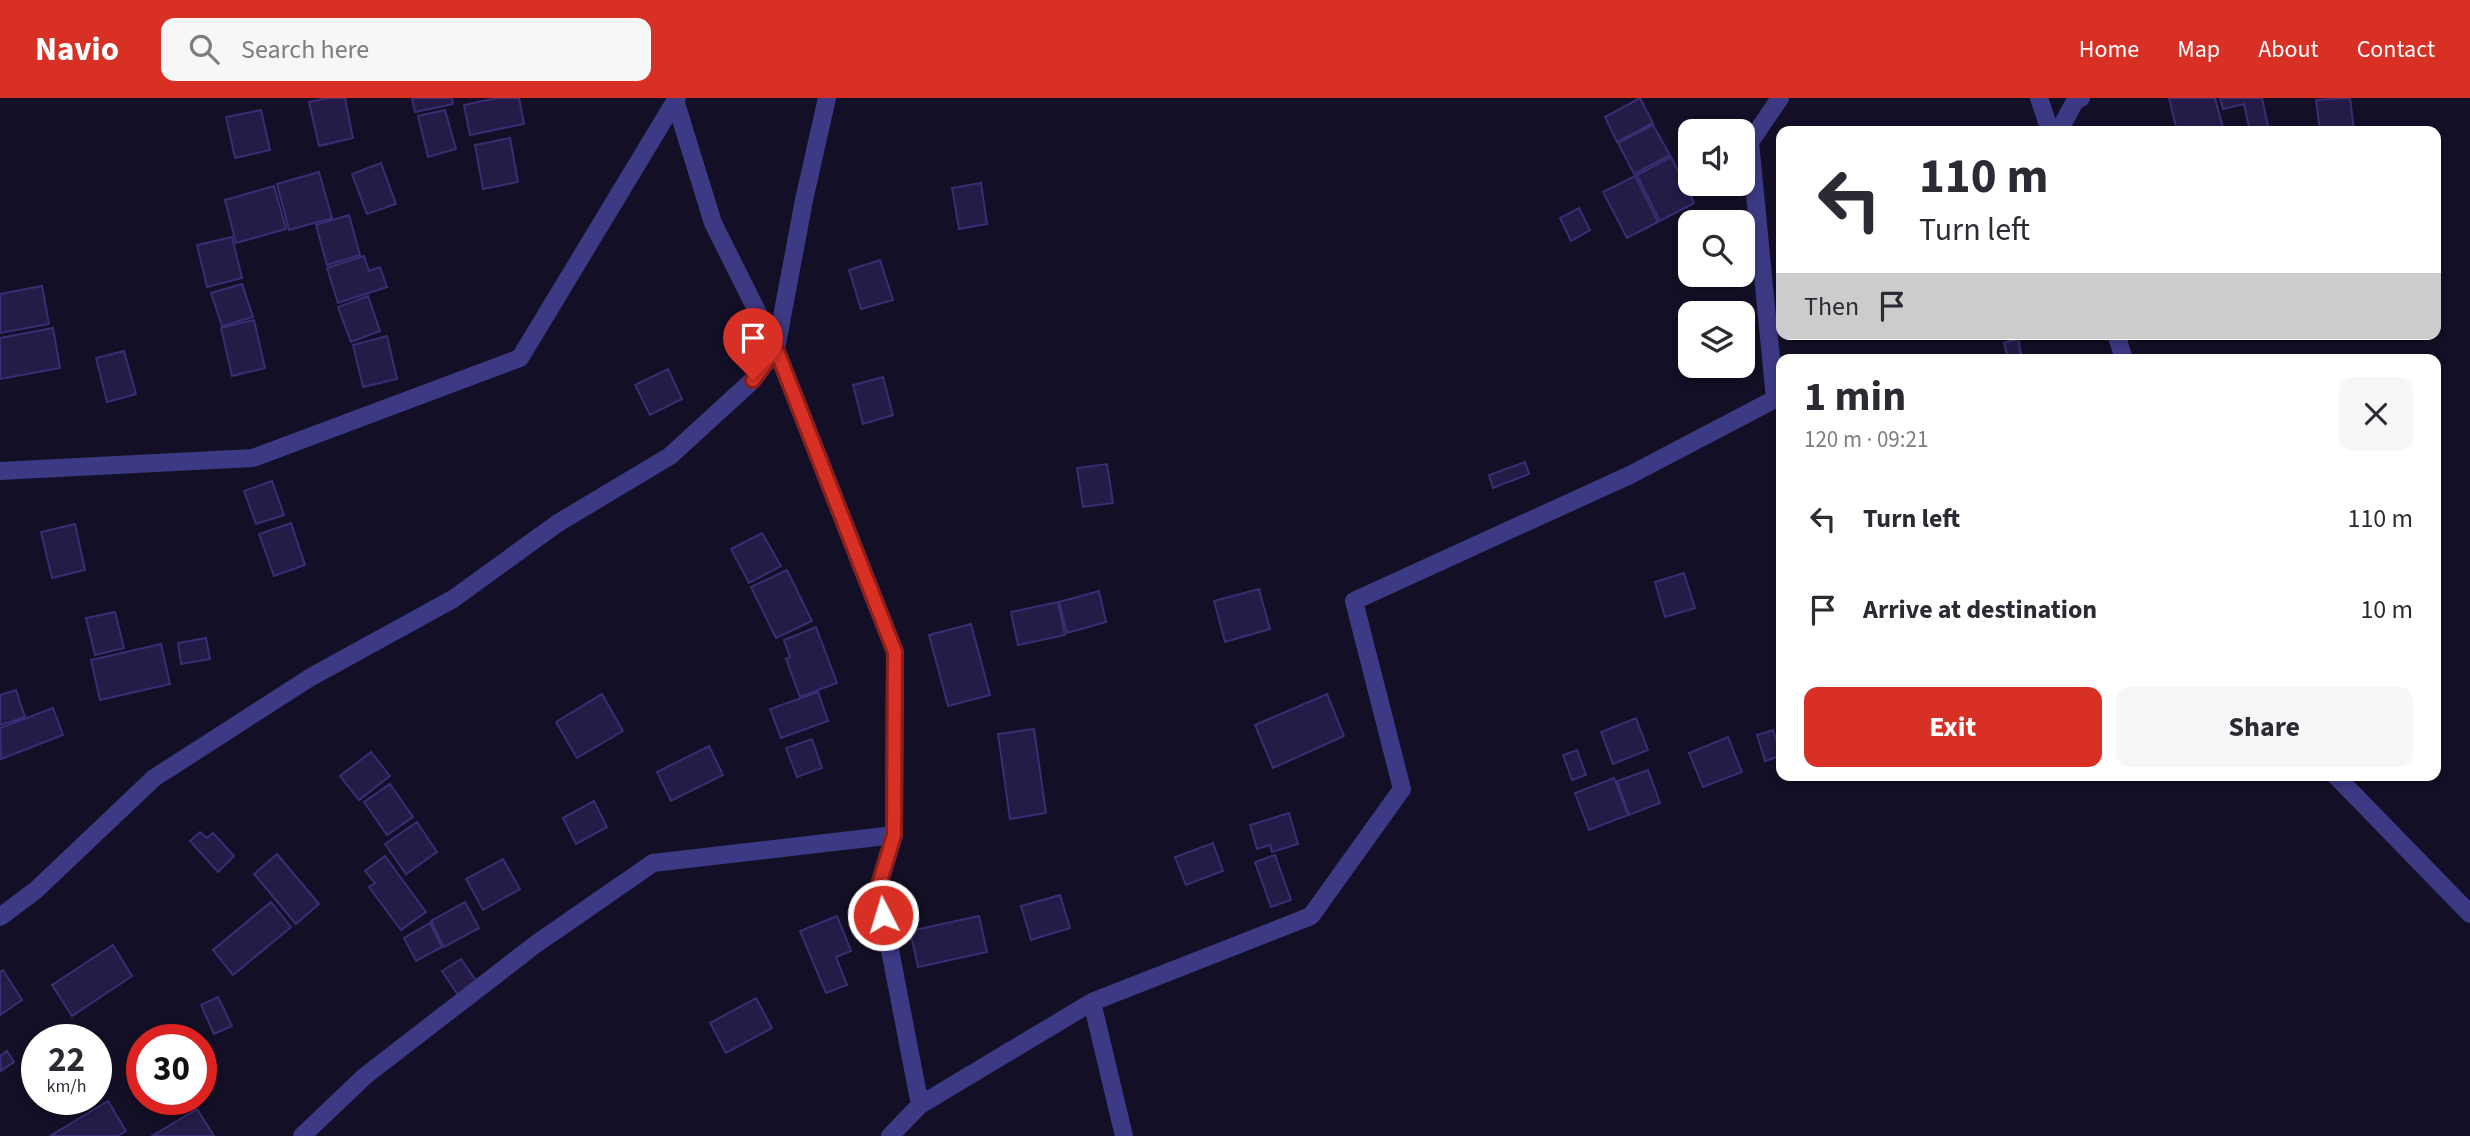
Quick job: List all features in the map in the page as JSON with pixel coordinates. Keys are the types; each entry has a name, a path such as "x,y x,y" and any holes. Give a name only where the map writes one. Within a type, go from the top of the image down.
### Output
{"street":[{"path":"0,916 36,890 154,778 311,677 453,599 558,523 670,456 753,380 776,349 804,200 827,98"},
{"path":"890,1136 920,1105 1092,1002 1311,916 1402,789 1354,601 1630,475 1775,400 1750,142 1780,98"},
{"path":"2039,98 2048,126"},
{"path":"2062,126 2075,101 2081,98"},
{"path":"676,99 713,223 776,349 895,652 894,835 878,888 920,1105"},
{"path":"0,471 253,458 520,358 676,99"},
{"path":"2341,781 2470,914"},
{"path":"302,1136 365,1076 536,944 653,863 894,835"},
{"path":"1092,1002 1124,1136"}],"building":[{"path":"345,98 353,138 319,146 309,102"},
{"path":"412,98 452,98 453,104 415,112"},
{"path":"497,98 519,98 524,124 470,135 464,105"},
{"path":"1640,98 1653,123 1617,142 1605,117"},
{"path":"2169,98 2215,98 2223,126 2176,126"},
{"path":"2220,98 2262,98 2268,126 2249,126 2244,104 2223,109"},
{"path":"2350,98 2354,126 2319,126 2316,100"},
{"path":"261,110 270,150 235,158 226,117"},
{"path":"445,110 456,149 428,157 418,116"},
{"path":"1653,125 1670,155 1634,174 1618,143"},
{"path":"510,138 518,182 483,189 475,145"},
{"path":"1671,157 1678,171 1678,196 1690,196 1694,203 1660,221 1637,175"},
{"path":"381,163 396,204 367,214 352,174"},
{"path":"319,172 332,218 289,230 277,184"},
{"path":"1635,176 1658,222 1627,238 1603,192"},
{"path":"981,183 987,224 959,229 952,188"},
{"path":"274,186 286,229 236,243 225,200"},
{"path":"1579,208 1590,230 1571,241 1560,218"},
{"path":"349,215 360,255 327,265 316,225"},
{"path":"232,237 242,278 207,287 197,245"},
{"path":"364,256 369,271 380,267 387,287 338,303 327,268"},
{"path":"880,260 893,300 861,309 849,270"},
{"path":"242,284 253,317 222,326 211,293"},
{"path":"42,286 49,324 0,333 0,294"},
{"path":"368,296 380,331 351,342 338,307"},
{"path":"254,320 265,368 232,376 221,328"},
{"path":"53,328 60,368 0,379 0,338"},
{"path":"387,336 397,379 363,387 353,345"},
{"path":"2018,340 2021,354 2007,354 2004,343"},
{"path":"124,351 136,394 107,402 96,358"},
{"path":"668,369 682,399 650,415 635,385"},
{"path":"883,377 893,415 863,424 853,385"},
{"path":"1525,462 1529,474 1493,488 1489,475"},
{"path":"1107,464 1113,503 1083,507 1077,468"},
{"path":"272,481 284,515 256,524 244,491"},
{"path":"291,523 305,565 274,576 259,534"},
{"path":"75,524 85,570 52,578 41,532"},
{"path":"762,533 781,566 749,583 731,549"},
{"path":"787,570 812,621 776,638 751,587"},
{"path":"1684,573 1695,608 1665,617 1655,582"},
{"path":"1259,589 1270,629 1225,642 1214,601"},
{"path":"1099,591 1106,622 1067,633 1059,602"},
{"path":"1058,602 1065,635 1018,645 1011,612"},
{"path":"115,612 124,648 95,655 86,618"},
{"path":"971,624 990,695 948,706 929,635"},
{"path":"816,627 837,683 800,697 786,659 790,657 784,640"},
{"path":"206,638 210,659 181,664 178,643"},
{"path":"161,644 170,684 100,700 91,660"},
{"path":"16,690 25,717 0,725 0,695"},
{"path":"818,692 828,721 781,738 770,709"},
{"path":"602,694 623,731 577,758 556,722"},
{"path":"1327,694 1344,736 1273,768 1255,725"},
{"path":"53,708 63,735 1,759 0,728"},
{"path":"1636,718 1648,750 1613,764 1601,732"},
{"path":"1034,729 1046,813 1010,819 998,734"},
{"path":"1773,730 1776,758 1765,761 1757,735"},
{"path":"1728,737 1742,772 1703,787 1689,753"},
{"path":"812,739 822,768 797,777 786,748"},
{"path":"709,746 723,775 671,801 657,772"},
{"path":"1577,750 1586,775 1572,780 1563,755"},
{"path":"371,752 390,776 359,800 340,776"},
{"path":"1648,770 1660,803 1629,815 1617,781"},
{"path":"1614,778 1628,815 1589,830 1575,793"},
{"path":"390,784 413,817 387,835 364,802"},
{"path":"594,801 607,827 576,844 563,818"},
{"path":"1289,813 1298,844 1272,852 1270,845 1257,849 1250,825"},
{"path":"417,822 437,852 406,874 385,844"},
{"path":"200,832 207,838 213,833 234,856 218,872 190,841"},
{"path":"1213,843 1223,871 1186,885 1175,857"},
{"path":"277,854 319,904 296,924 254,874"},
{"path":"1275,855 1291,900 1271,907 1255,862"},
{"path":"385,856 426,912 401,930 369,887 375,883 365,871"},
{"path":"503,859 520,889 483,910 466,879"},
{"path":"1060,895 1070,928 1031,940 1021,906"},
{"path":"271,902 291,927 233,975 213,950"},
{"path":"465,902 479,928 444,947 431,921"},
{"path":"837,916 851,951 836,957 847,985 826,993 800,931"},
{"path":"979,916 987,952 918,967 910,931"},
{"path":"430,923 442,947 416,961 404,938"},
{"path":"113,945 132,976 72,1016 52,985"},
{"path":"461,959 477,982 458,995 442,971"},
{"path":"3,970 22,1000 0,1015 0,972"},
{"path":"218,997 232,1026 217,1033 217,1024 210,1024 201,1005"},
{"path":"756,998 772,1028 726,1053 710,1023"},
{"path":"7,1051 14,1062 1,1071 0,1056"},
{"path":"112,1108 126,1131 118,1136 50,1136 85,1115 112,1115"},
{"path":"187,1115 201,1115 214,1136 152,1136"}],"route":[{"path":"753,380 776,349 895,652 894,835 878,888 883,915"}]}
